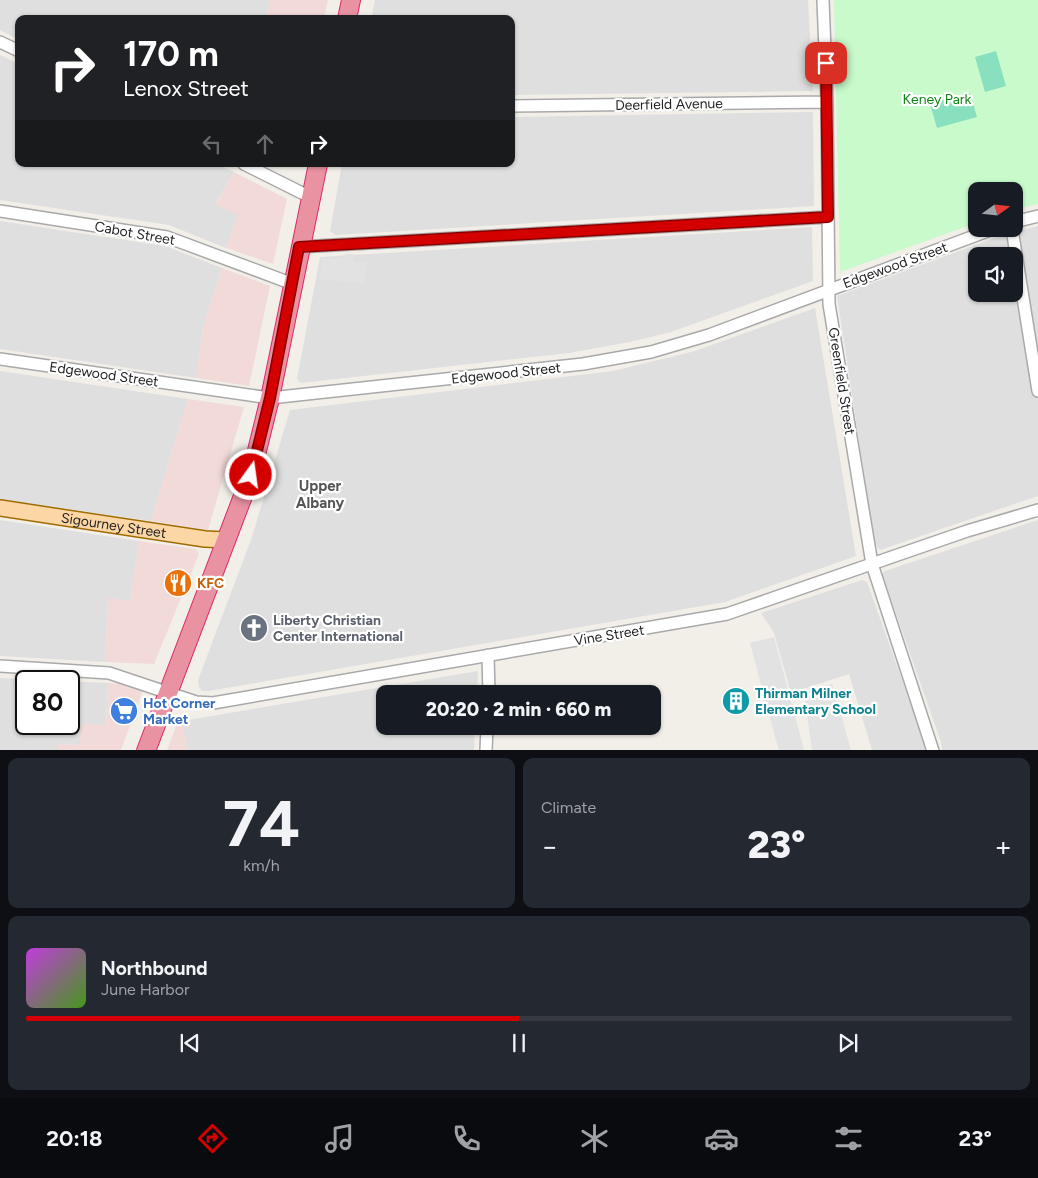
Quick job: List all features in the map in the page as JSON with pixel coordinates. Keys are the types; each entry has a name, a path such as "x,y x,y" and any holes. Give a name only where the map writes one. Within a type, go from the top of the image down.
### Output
{"highway":[{"path":"349,15 351,0"},
{"path":"146,750 169,694 251,475 270,398 299,247 317,167"}],"main road":[{"name":"Sigourney Street","path":"0,508 205,539 226,540"}],"street":[{"name":"Greenfield Street","path":"823,0 827,102 829,290 872,564 933,750"},
{"path":"0,42 15,49"},
{"name":"Deerfield Avenue","path":"515,106 827,102"},
{"path":"250,167 310,197"},
{"name":"Cabot Street","path":"0,211 167,237 293,284"},
{"path":"1023,220 1038,216"},
{"path":"299,247 828,217"},
{"name":"Edgewood Street","path":"0,359 270,398 583,364 641,354 709,335 969,238"},
{"path":"1013,238 1038,390"},
{"name":"Vine Street","path":"0,666 109,673 169,694 207,704 727,614 993,523 1038,510"},
{"path":"488,655 489,685"},
{"path":"486,750 487,735"}],"shaded area":[{"path":"0,0 270,0 268,15 15,15 15,38 0,30"},
{"path":"270,0 328,0 325,15 268,15"},
{"path":"375,0 808,0 813,91 515,95 515,15 372,15"},
{"path":"0,55 15,62 15,167 223,167 234,172 216,204 239,214 226,248 169,225 0,200"},
{"path":"813,112 814,206 335,235 330,231 341,167 515,167 515,117"},
{"path":"234,172 287,199 273,264 226,248 238,214 216,205"},
{"path":"0,221 165,246 222,268 203,328 196,378 0,349"},
{"path":"1038,226 1038,496 880,550 875,545 837,296 968,248 968,302 1023,302 1023,247 970,247 995,238 1022,238 1023,230"},
{"path":"812,227 813,281 671,332 630,342 569,353 301,383 297,379 320,257"},
{"path":"345,254 354,254 355,262 366,262 365,283 320,280 322,259 344,258"},
{"path":"222,268 270,286 249,386 196,378 203,328"},
{"path":"815,308 856,556 725,602 209,691 202,691 199,687 198,680 252,537 290,410 613,371 695,351"},
{"path":"0,371 188,399 151,521 0,499"},
{"path":"188,399 244,407 208,530 151,521"},
{"path":"0,520 139,541 130,601 108,599 105,662 0,656"},
{"path":"1038,520 1038,750 942,750 941,742 882,574 885,571"},
{"path":"139,541 196,549 199,554 154,664 105,662 108,598 130,601"},
{"path":"862,580 867,582 927,750 872,750 849,674 791,693 774,633 761,613"},
{"path":"774,637 804,750 779,750 750,643"},
{"path":"478,671 477,685 395,685"},
{"path":"0,678 15,679 15,735 80,735 80,682 108,683 106,725 80,745 59,744 58,750 0,750"},
{"path":"108,683 140,685 143,690 121,750 58,750 58,744 80,745 81,724 106,725"},
{"path":"832,684 851,750 812,750 804,692"},
{"path":"376,688 376,735 475,735 474,750 187,750 182,721"},
{"path":"182,721 187,750 167,750 176,726"}],"green space":[{"name":"Keney Park","path":"834,0 1038,0 1038,204 1023,208 1023,182 968,182 968,226 840,272"},
{"path":"996,51 1006,86 985,92 975,57"},
{"path":"970,93 977,117 937,128 930,104"}],"place":[{"name":"KFC","path":"178,583"},
{"name":"Liberty Christian Center International","path":"254,628"},
{"name":"Thirman Milner Elementary School","path":"736,701"},
{"name":"Hot Corner Market","path":"124,711"}],"district":[{"name":"Upper Albany","path":"320,494"}],"route":[{"path":"251,475 270,398 299,247 828,217 826,63"}]}
